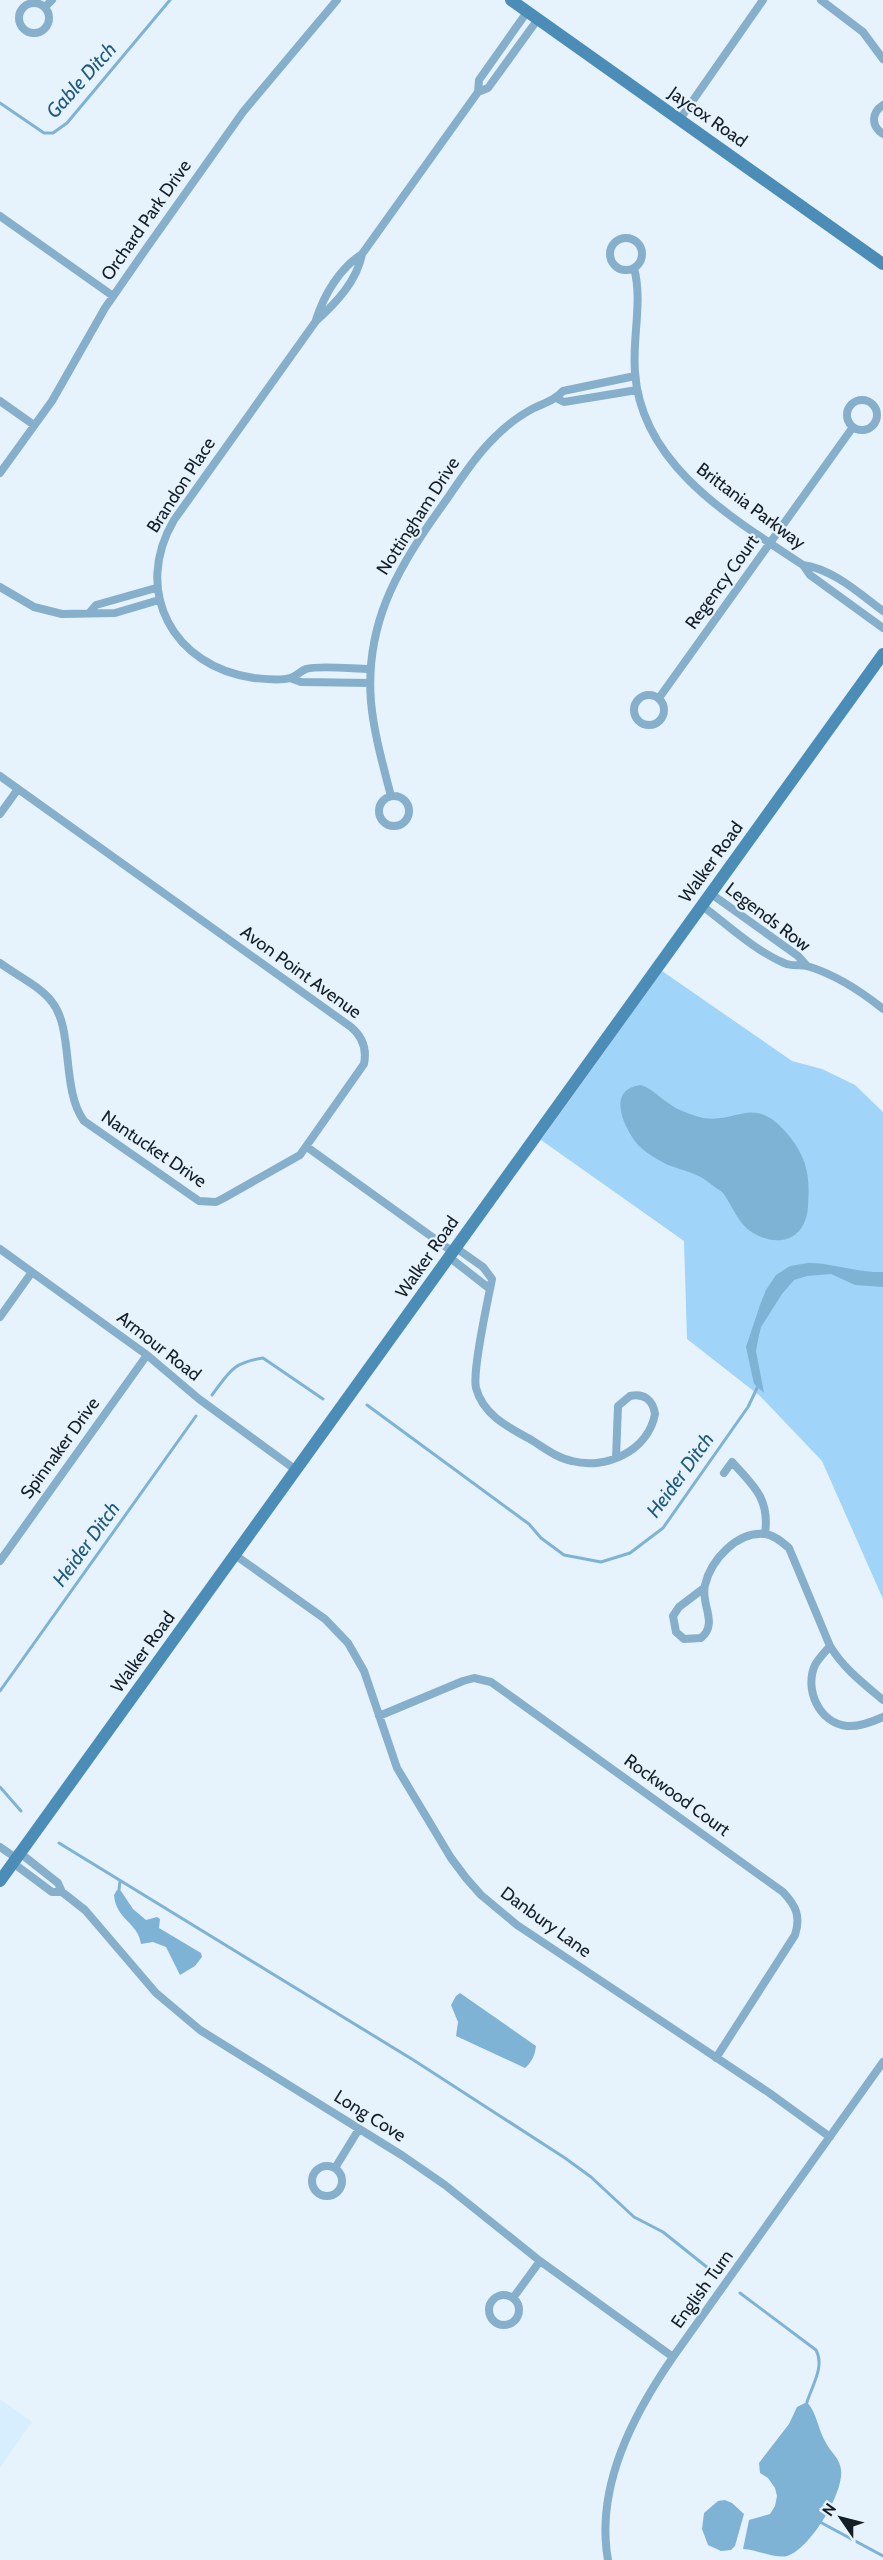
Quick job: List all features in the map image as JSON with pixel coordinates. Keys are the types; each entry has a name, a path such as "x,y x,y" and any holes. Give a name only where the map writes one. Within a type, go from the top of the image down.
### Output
{"street":[{"path":"45,7 52,0"},
{"name":"Orchard Park Drive","path":"0,473 63,382 113,296 243,112 337,0"},
{"name":"Jaycox Road","path":"511,0 883,264"},
{"path":"680,119 763,0"},
{"path":"821,0 863,32 883,59"},
{"name":"Brandon Place","path":"316,321 321,303 331,287 351,261 362,254 478,92 479,80 527,12"},
{"name":"Brandon Place","path":"478,92 489,88 538,19"},
{"path":"883,105 876,111 873,119 875,127 883,134"},
{"path":"0,216 113,296"},
{"name":"Brandon Place","path":"362,254 360,267 342,294 316,321 174,520 159,550 156,588 173,631 184,644 203,659 223,670 266,679 290,678 301,682 370,683"},
{"name":"Brittania Parkway","path":"634,268 638,284 634,332 635,376 651,427 677,469 706,497 803,565 810,575 883,628"},
{"name":"Nottingham Drive","path":"391,796 374,722 370,669 375,639 386,598 394,579 416,543 475,460 495,436 520,416 556,398 563,391 635,376"},
{"name":"Nottingham Drive","path":"556,398 564,402 638,390"},
{"path":"0,401 34,425"},
{"name":"Regency Court","path":"659,698 853,428"},
{"name":"Brittania Parkway","path":"803,565 816,567 833,576 883,611"},
{"path":"0,587 24,603 43,610 72,614 115,613 159,600"},
{"path":"90,612 96,606 156,588"},
{"name":"Walker Road","path":"0,1881 883,654"},
{"name":"Brandon Place","path":"290,678 307,669 370,669"},
{"name":"Avon Point Avenue","path":"0,776 356,1032 365,1047 364,1064 307,1147"},
{"path":"0,814 18,789"},
{"name":"Legends Row","path":"710,893 798,956 807,966 866,996 883,1009"},
{"name":"Legends Row","path":"701,905 766,954 787,965 807,966"},
{"name":"Nantucket Drive","path":"0,963 48,998 58,1011 75,1104 84,1121 191,1198 208,1203 224,1198 300,1155 307,1147"},
{"path":"307,1147 453,1252 490,1289 476,1369 476,1386 481,1402 491,1414 509,1427 570,1461 603,1463 616,1458 630,1451 643,1438 654,1420 654,1409 645,1397 630,1396 618,1406 616,1458"},
{"name":"Armour Road","path":"0,1249 147,1355 199,1399 296,1470"},
{"path":"0,1317 32,1272"},
{"name":"Spinnaker Drive","path":"0,1561 147,1355"},
{"path":"724,1473 732,1462 757,1490 766,1506 765,1534"},
{"path":"704,1588 679,1607 673,1617 676,1632 684,1639 701,1638 708,1629 710,1618 704,1598 704,1588 708,1574 732,1544 746,1535 765,1534 779,1540 789,1548 830,1646 850,1673 883,1700"},
{"name":"Danbury Lane","path":"235,1555 325,1619 341,1634 364,1671 397,1768 451,1858 481,1895 517,1925 830,2137"},
{"path":"830,1646 816,1664 811,1680 816,1704 829,1718 846,1726 856,1726 883,1717"},
{"name":"Rockwood Court","path":"378,1716 463,1681 474,1678 491,1682 783,1892 796,1909 799,1918 795,1935 716,2058"},
{"name":"Long Cove","path":"0,1847 16,1858 52,1892 62,1892 85,1910 156,1993 200,2030 444,2185 540,2261 673,2357"},
{"name":"English Turn","path":"608,2560 606,2530 615,2470 627,2435 642,2404 883,2062"},
{"path":"335,2168 359,2129"},
{"path":"513,2298 540,2261"}],"shaded area":[{"path":"662,971 792,1061 822,1069 855,1085 883,1112 883,1599 822,1461 760,1396 687,1339 684,1241 541,1140"},
{"path":"641,1085 674,1107 696,1116 710,1119 754,1113 765,1115 777,1123 801,1154 809,1187 806,1218 796,1234 780,1240 760,1237 745,1227 721,1191 698,1175 664,1163 638,1145 623,1119 621,1101 630,1088"},
{"path":"808,1263 883,1272 883,1287 855,1285 831,1274 807,1276 794,1280 761,1327 756,1351 764,1393 754,1384 746,1347 760,1305 776,1275 790,1266"},
{"path":"117,1890 121,1891 133,1909 146,1920 157,1917 160,1919 159,1928 201,1953 202,1957 195,1966 180,1975 166,1947 153,1942 141,1944 136,1931 119,1910 114,1895"},
{"path":"460,1993 536,2046 533,2058 525,2068 456,2036 458,2022 451,2005"},
{"path":"0,2399 32,2422 0,2467"},
{"path":"807,2402 813,2411 823,2438 840,2466 837,2492 815,2532 796,2551 783,2557 743,2549 749,2520 770,2514 777,2496 768,2478 760,2473 759,2463 789,2424 797,2407"},
{"path":"725,2500 744,2514 735,2546 731,2550 721,2551 708,2545 702,2529 704,2513 718,2501"}],"waterway":[{"name":"Gable Ditch","path":"0,103 44,133 53,133 67,123 170,0"},
{"name":"Heider Ditch","path":"212,1395 233,1369 244,1363 263,1358 323,1399"},
{"name":"Heider Ditch","path":"367,1405 529,1524 541,1538 564,1555 601,1562 630,1553 663,1528 748,1407 759,1384"},
{"name":"Heider Ditch","path":"0,1691 196,1416"},
{"path":"0,1787 21,1811"},
{"path":"59,1843 415,2061 565,2158 591,2177 634,2217 663,2232 713,2272"},
{"path":"119,1890 120,1881"},
{"path":"740,2293 816,2350 818,2369 807,2402"},
{"path":"820,2522 883,2556"}]}
